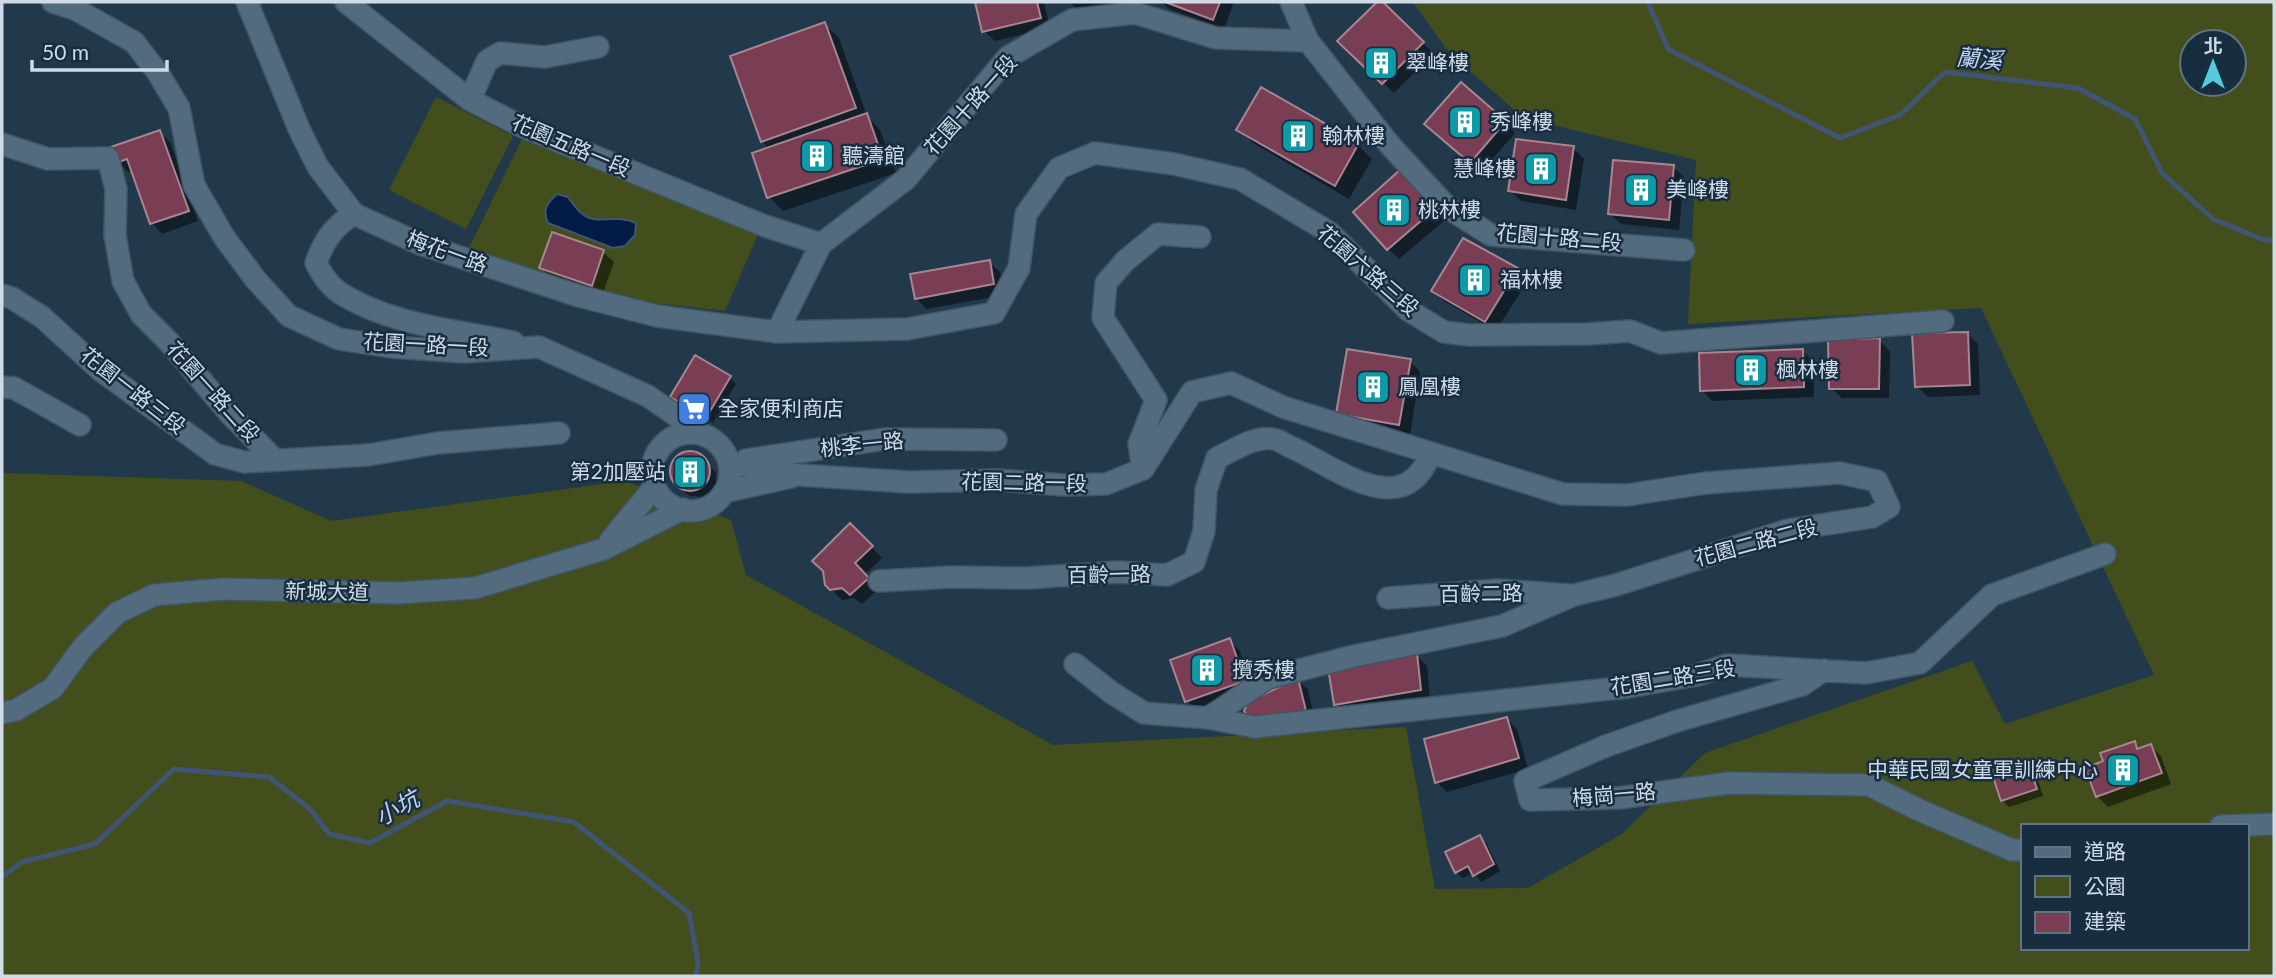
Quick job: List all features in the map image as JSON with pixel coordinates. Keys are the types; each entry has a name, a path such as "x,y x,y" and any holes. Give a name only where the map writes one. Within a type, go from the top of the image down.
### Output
{"street":[{"name":"花園一路一段","path":"54,2 75,9 134,42 158,73 179,108 194,185 224,237 256,280 289,317 339,339 392,347 464,352 539,347 648,396 705,436"},
{"name":"梅花一路","path":"247,2 299,129 318,167 354,214 420,244 579,296 657,316 777,332"},
{"name":"花園五路一段","path":"346,2 470,100 523,127 679,192 765,226 821,244"},
{"name":"花園十路二段","path":"1291,2 1308,41 1389,144 1448,208 1491,234 1684,250"},
{"name":"花園十路一段","path":"821,244 905,179 1008,57 1072,20 1135,13 1216,38 1308,41"},
{"path":"470,100 487,61 500,53 545,57 598,47"},
{"name":"花園一路二段","path":"2,144 48,159 108,158 116,189 115,235 123,281 141,314 274,459 301,460 368,455 438,443 559,433"},
{"name":"花園六路三段","path":"777,332 907,329 994,313 1019,268 1026,215 1059,168 1095,153 1174,164 1240,179 1329,232 1408,310 1444,331 1469,335 1630,331 1661,343 1942,321"},
{"path":"354,214 339,223 328,236 316,263 325,279 339,292 390,317 539,347"},
{"path":"1143,469 1139,444 1156,400 1103,318 1106,283 1125,261 1158,234 1200,237"},
{"path":"777,332 821,244"},
{"name":"花園一路三段","path":"2,295 43,317 99,369 215,454 244,462 274,459"},
{"path":"1143,469 1192,392 1231,383 1283,407 1430,454"},
{"path":"2,387 14,388 80,425"},
{"path":"648,396 665,444"},
{"path":"695,432 705,436 715,440 726,453 730,463 729,483 717,502 707,509 695,512 670,506 661,498 651,475 656,452 673,436 695,432"},
{"name":"桃李一路","path":"730,463 885,439 996,440"},
{"name":"百齡一路","path":"879,581 953,577 1027,578 1118,572 1167,575 1194,562 1204,531 1206,490 1217,458 1247,443 1273,439 1316,458 1348,477 1380,488 1409,484 1423,472 1430,454"},
{"name":"花園二路二段","path":"1208,718 1268,677 1354,656 1502,626 1574,595 1616,585 1788,530 1872,517 1889,507 1877,481 1840,472 1706,483 1626,495 1563,494 1430,454"},
{"name":"花園二路一段","path":"730,463 799,475 909,482 998,480 1064,485 1106,484 1143,469"},
{"path":"724,492 799,475"},
{"path":"604,549 655,486"},
{"name":"新城大道","path":"2,713 16,710 53,688 83,647 117,613 154,595 222,589 398,593 475,588 604,549 683,509"},
{"name":"花園二路三段","path":"1208,718 1255,727 1628,687 1697,674 1727,665 1866,673 1920,663 1992,595 2105,554"},
{"name":"百齡二路","path":"1388,598 1498,590 1574,595"},
{"path":"1075,664 1112,693 1144,713 1208,718"},
{"name":"梅崗一路","path":"1824,670 1802,685 1677,721 1606,746 1525,781 1530,800 1619,797 1729,783 1869,785 2012,850 2021,850"},
{"path":"2248,825 2274,824"}],"green space":[{"path":"1413,2 2274,2 2274,976 2,976 2,473 241,481 331,521 625,481 731,520 746,575 1053,745 1406,727 1435,889 1528,888 1622,834 1705,753 1972,661 2005,724 2154,675 1981,308 1688,324 1696,160 1524,118 1451,55"},
{"path":"436,97 513,136 466,229 389,190"},
{"path":"522,139 759,232 725,311 627,300 469,248"}],"water":[{"path":"557,194 568,197 577,209 592,219 616,219 636,223 635,235 625,246 613,248 548,223 546,207"}],"building":[{"path":"975,2 1037,2 1041,18 982,32"},
{"path":"1165,2 1220,2 1213,20"},
{"name":"翠峰樓","path":"1377,2 1383,2 1424,42 1382,84 1337,41"},
{"path":"825,22 856,108 761,142 730,56"},
{"name":"秀峰樓","path":"1461,82 1506,121 1470,163 1424,124"},
{"name":"翰林樓","path":"1261,87 1359,143 1335,186 1236,130"},
{"name":"聽濤館","path":"867,113 883,159 767,198 752,153"},
{"path":"160,130 189,211 150,224 127,159 116,163 111,147"},
{"name":"慧峰樓","path":"1516,139 1574,146 1566,200 1508,191"},
{"name":"美峰樓","path":"1613,160 1674,165 1669,220 1608,214"},
{"name":"桃林樓","path":"1401,169 1436,208 1387,250 1353,212"},
{"path":"552,232 604,250 592,286 539,268"},
{"name":"福林樓","path":"1463,238 1518,268 1485,322 1431,291"},
{"path":"990,260 994,284 915,299 910,274"},
{"path":"1968,332 1970,385 1915,387 1912,333"},
{"path":"1880,338 1879,389 1829,389 1828,340"},
{"name":"鳳凰樓","path":"1347,349 1411,359 1399,425 1336,414"},
{"name":"楓林樓","path":"1803,349 1804,387 1700,391 1699,353"},
{"path":"695,355 731,376 706,418 670,397"},
{"name":"第2加壓站","path":"690,451 698,452 704,457 709,463 709,479 704,485 698,490 690,491 682,490 676,485 671,479 670,471 671,463 676,457 682,452"},
{"path":"850,523 873,546 855,563 869,578 850,595 842,588 830,590 825,585 823,571 812,561"},
{"name":"攬秀樓","path":"1230,638 1245,681 1185,702 1170,660"},
{"path":"1417,653 1421,690 1334,705 1328,668"},
{"path":"1298,678 1307,715 1251,720 1244,711 1248,702"},
{"path":"1507,717 1519,758 1435,783 1424,739"},
{"name":"中華民國女童軍訓練中心","path":"2135,741 2137,749 2151,744 2162,773 2096,797 2085,768 2103,761 2100,753"},
{"path":"2028,762 2037,789 2001,801 1992,774"},
{"path":"1480,835 1494,864 1473,876 1468,866 1455,873 1445,852"}],"waterway":[{"name":"蘭溪","path":"1648,2 1668,49 1840,138 1900,115 1945,72 2078,88 2135,119 2162,173 2213,219 2264,240 2274,240"},
{"name":"小坑","path":"2,877 22,862 95,844 174,769 269,777 310,809 329,834 370,843 447,801 574,822 689,913 698,962 696,976"}],"place":[{"name":"翠峰樓","path":"1381,63"},
{"name":"秀峰樓","path":"1465,122"},
{"name":"翰林樓","path":"1298,136"},
{"name":"聽濤館","path":"817,156"},
{"name":"慧峰樓","path":"1541,169"},
{"name":"美峰樓","path":"1641,190"},
{"name":"桃林樓","path":"1394,210"},
{"name":"福林樓","path":"1475,280"},
{"name":"楓林樓","path":"1751,370"},
{"name":"鳳凰樓","path":"1373,387"},
{"name":"全家便利商店","path":"694,409"},
{"name":"第2加壓站","path":"690,472"},
{"name":"攬秀樓","path":"1207,670"},
{"name":"中華民國女童軍訓練中心","path":"2123,770"}]}
